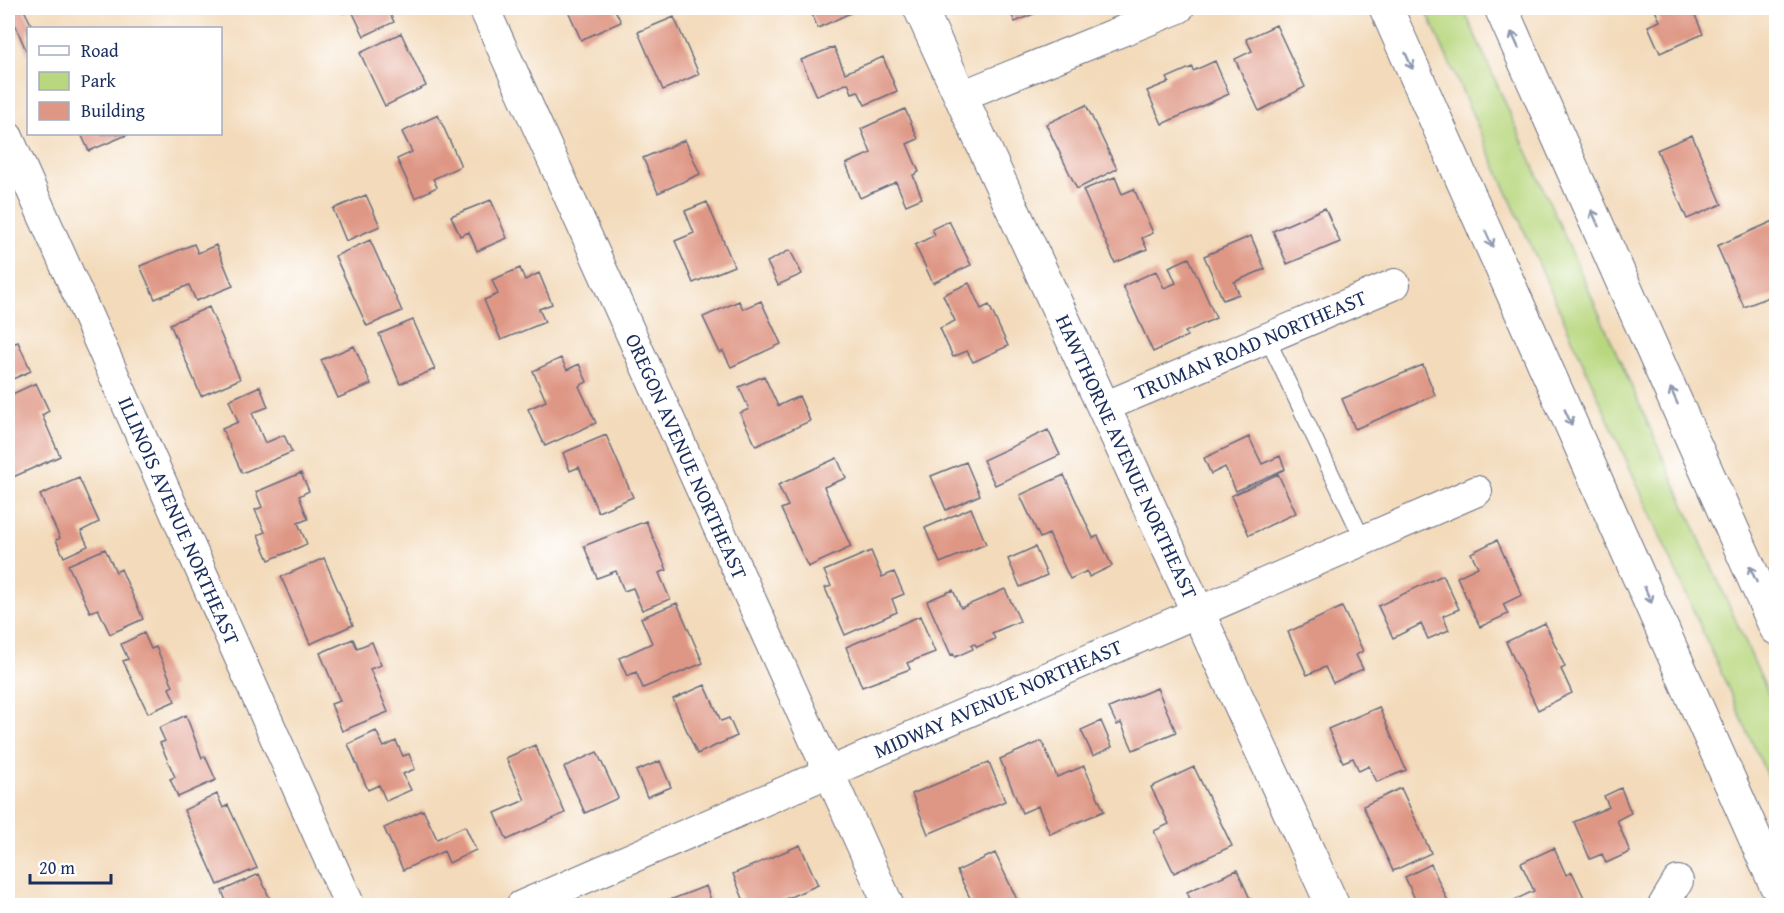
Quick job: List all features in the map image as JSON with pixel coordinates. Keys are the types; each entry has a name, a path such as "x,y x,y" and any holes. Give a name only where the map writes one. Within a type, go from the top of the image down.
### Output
{"main road":[{"name":"HAWTHORNE AVENUE NORTHEAST","path":"920,8 1333,906"},
{"path":"1386,8 1776,885"},
{"path":"1501,8 1776,628"}],"street":[{"name":"OREGON AVENUE NORTHEAST","path":"484,8 889,906"},
{"path":"961,96 1179,8"},
{"name":"ILLINOIS AVENUE NORTHEAST","path":"8,136 350,906"},
{"name":"TRUMAN ROAD NORTHEAST","path":"1104,407 1395,284"},
{"name":"MIDWAY AVENUE NORTHEAST","path":"521,906 1477,491"}],"lane":[{"path":"1267,338 1363,540"}],"green space":[{"path":"1425,8 1463,8 1776,711 1776,796"}],"building":[{"path":"8,8 23,8 32,27 27,27 27,53"},
{"path":"340,8 387,8 394,22 364,36 351,9 343,13"},
{"path":"567,8 614,8 621,22 581,40"},
{"path":"809,8 855,8 857,10 818,28"},
{"path":"1008,8 1047,8 1015,22"},
{"path":"1654,8 1692,8 1703,34 1660,53 1648,26 1660,21"},
{"path":"674,17 699,74 663,90 638,32"},
{"path":"1276,25 1305,87 1259,111 1235,59 1252,51 1246,39"},
{"path":"401,33 426,86 385,106 360,53"},
{"path":"834,47 845,73 883,57 897,91 865,105 858,91 852,93 848,83 817,96 801,60"},
{"path":"1215,61 1229,94 1162,124 1147,91 1169,82 1167,78 1192,67 1193,71"},
{"path":"1086,105 1117,169 1077,189 1046,124"},
{"path":"905,109 918,139 907,144 919,172 913,175 922,198 906,205 896,182 860,198 846,164 871,153 861,129"},
{"path":"438,115 461,166 433,179 437,187 415,198 397,159 412,152 402,132"},
{"path":"81,135 127,135 89,151"},
{"path":"1692,135 1722,204 1687,219 1657,150"},
{"path":"685,140 700,174 658,193 643,158"},
{"path":"1115,177 1122,194 1134,189 1153,233 1142,238 1147,249 1115,263 1083,190"},
{"path":"366,195 380,226 346,241 333,209"},
{"path":"491,200 507,238 477,251 469,232 460,236 451,216"},
{"path":"707,202 734,266 693,283 675,241 694,233 685,211"},
{"path":"1325,208 1340,242 1287,264 1273,231"},
{"path":"1776,220 1776,294 1744,307 1717,246"},
{"path":"949,221 971,265 933,283 915,245 935,235 932,229"},
{"path":"1251,236 1265,269 1234,282 1239,294 1223,300 1204,256"},
{"path":"370,240 402,311 367,326 335,256"},
{"path":"194,244 198,253 216,245 233,286 196,301 189,285 155,299 140,266"},
{"path":"790,250 802,274 778,285 767,262"},
{"path":"1189,258 1216,318 1185,332 1187,336 1153,352 1123,286 1156,271 1164,288 1176,283 1169,267"},
{"path":"520,268 525,280 539,273 552,304 539,309 545,322 501,340 484,300 498,294 492,280"},
{"path":"969,283 981,309 989,305 1008,346 973,362 967,351 953,357 940,328 955,321 943,295"},
{"path":"739,301 743,309 761,301 781,344 731,367 723,351 720,353 703,317"},
{"path":"209,307 240,379 201,396 170,324"},
{"path":"413,320 435,369 400,384 379,334"},
{"path":"8,341 10,345 18,342 31,371 8,381"},
{"path":"354,346 371,384 338,398 321,360"},
{"path":"561,358 567,370 579,364 587,382 579,386 596,423 545,446 528,409 546,401 533,371"},
{"path":"1423,365 1435,395 1355,429 1342,399"},
{"path":"764,376 778,406 799,396 810,421 756,446 740,413 749,409 739,387"},
{"path":"36,383 49,411 42,415 60,456 11,478 8,471 8,396"},
{"path":"260,386 268,407 252,413 265,443 284,435 292,452 242,473 222,429 238,422 229,400"},
{"path":"1048,430 1060,455 995,485 983,460"},
{"path":"606,435 633,497 598,512 579,467 570,471 563,453"},
{"path":"1249,437 1262,464 1280,456 1285,469 1236,491 1225,467 1211,474 1204,458"},
{"path":"837,458 846,478 824,487 851,547 808,567 781,509 788,506 778,485"},
{"path":"966,462 980,495 946,510 931,476"},
{"path":"301,473 309,491 299,496 308,519 298,523 307,544 269,560 258,535 265,532 255,510 262,507 256,492"},
{"path":"1278,474 1296,513 1249,535 1231,496"},
{"path":"1064,475 1093,538 1098,536 1112,566 1089,577 1087,571 1070,579 1049,534 1040,538 1020,495"},
{"path":"79,478 99,522 81,531 88,546 64,557 56,540 60,538 40,495"},
{"path":"971,508 986,544 940,563 925,528"},
{"path":"646,521 667,570 659,573 670,599 642,610 633,588 624,591 616,571 597,578 584,546"},
{"path":"1497,540 1522,595 1503,604 1508,614 1480,627 1457,577 1478,567 1471,553"},
{"path":"1035,547 1047,575 1020,587 1008,559"},
{"path":"105,549 116,572 121,569 143,619 110,634 98,609 90,612 68,565"},
{"path":"871,551 882,577 894,572 904,594 892,599 897,612 845,635 825,588 831,586 824,571"},
{"path":"324,558 353,625 310,644 281,577"},
{"path":"1443,575 1459,609 1443,616 1449,630 1428,639 1421,624 1393,638 1378,606"},
{"path":"1005,589 1020,621 992,633 995,639 977,647 975,644 971,645 973,649 955,657 951,655 927,601 953,590 961,608"},
{"path":"677,603 703,663 643,688 636,672 627,676 619,658 652,643 641,618"},
{"path":"1342,607 1363,651 1356,655 1363,669 1333,683 1325,667 1307,675 1288,632"},
{"path":"920,616 935,652 907,663 910,669 862,687 846,647"},
{"path":"1545,623 1565,667 1561,669 1572,693 1538,710 1506,642"},
{"path":"144,633 151,649 156,647 173,686 169,688 175,701 148,713 123,661 128,659 121,644"},
{"path":"353,639 357,648 372,642 381,665 370,669 388,712 342,731 331,704 340,701 320,653"},
{"path":"705,685 721,721 729,718 737,736 697,754 673,699"},
{"path":"1157,688 1176,732 1133,750 1121,723 1117,725 1109,708"},
{"path":"1379,707 1406,770 1377,782 1369,766 1359,771 1353,758 1343,762 1328,729"},
{"path":"186,715 202,758 205,756 216,780 178,797 170,779 175,777 160,743 165,741 159,728"},
{"path":"1101,721 1112,747 1093,756 1081,730"},
{"path":"376,731 384,747 396,741 403,756 409,754 415,769 403,774 411,790 386,801 379,785 368,790 348,744"},
{"path":"1042,741 1057,777 1084,766 1104,811 1050,834 1038,806 1022,813 1000,759"},
{"path":"535,745 565,813 507,840 495,813 525,800 506,758"},
{"path":"597,752 618,798 585,813 564,767"},
{"path":"660,761 671,787 647,797 636,771"},
{"path":"989,762 1005,801 928,834 912,794"},
{"path":"1194,767 1232,846 1174,873 1154,831 1169,824 1151,787"},
{"path":"1401,788 1431,853 1393,871 1363,806"},
{"path":"1621,788 1631,813 1617,820 1630,852 1606,863 1602,854 1590,859 1574,822 1609,807 1604,796"},
{"path":"217,794 223,808 228,805 257,868 218,885 184,810"},
{"path":"423,810 437,839 465,826 476,850 449,863 444,851 403,870 384,828"},
{"path":"800,845 818,885 769,906 746,906 733,874"},
{"path":"1554,848 1566,875 1572,872 1587,904 1517,906 1514,900 1534,891 1521,863"},
{"path":"995,853 1020,906 974,906 957,871"},
{"path":"1431,864 1450,906 1418,906 1405,877"},
{"path":"1237,870 1251,901 1240,906 1193,906 1187,892"},
{"path":"259,874 273,906 228,906 222,891"},
{"path":"706,886 713,906 657,906 657,905"}]}
